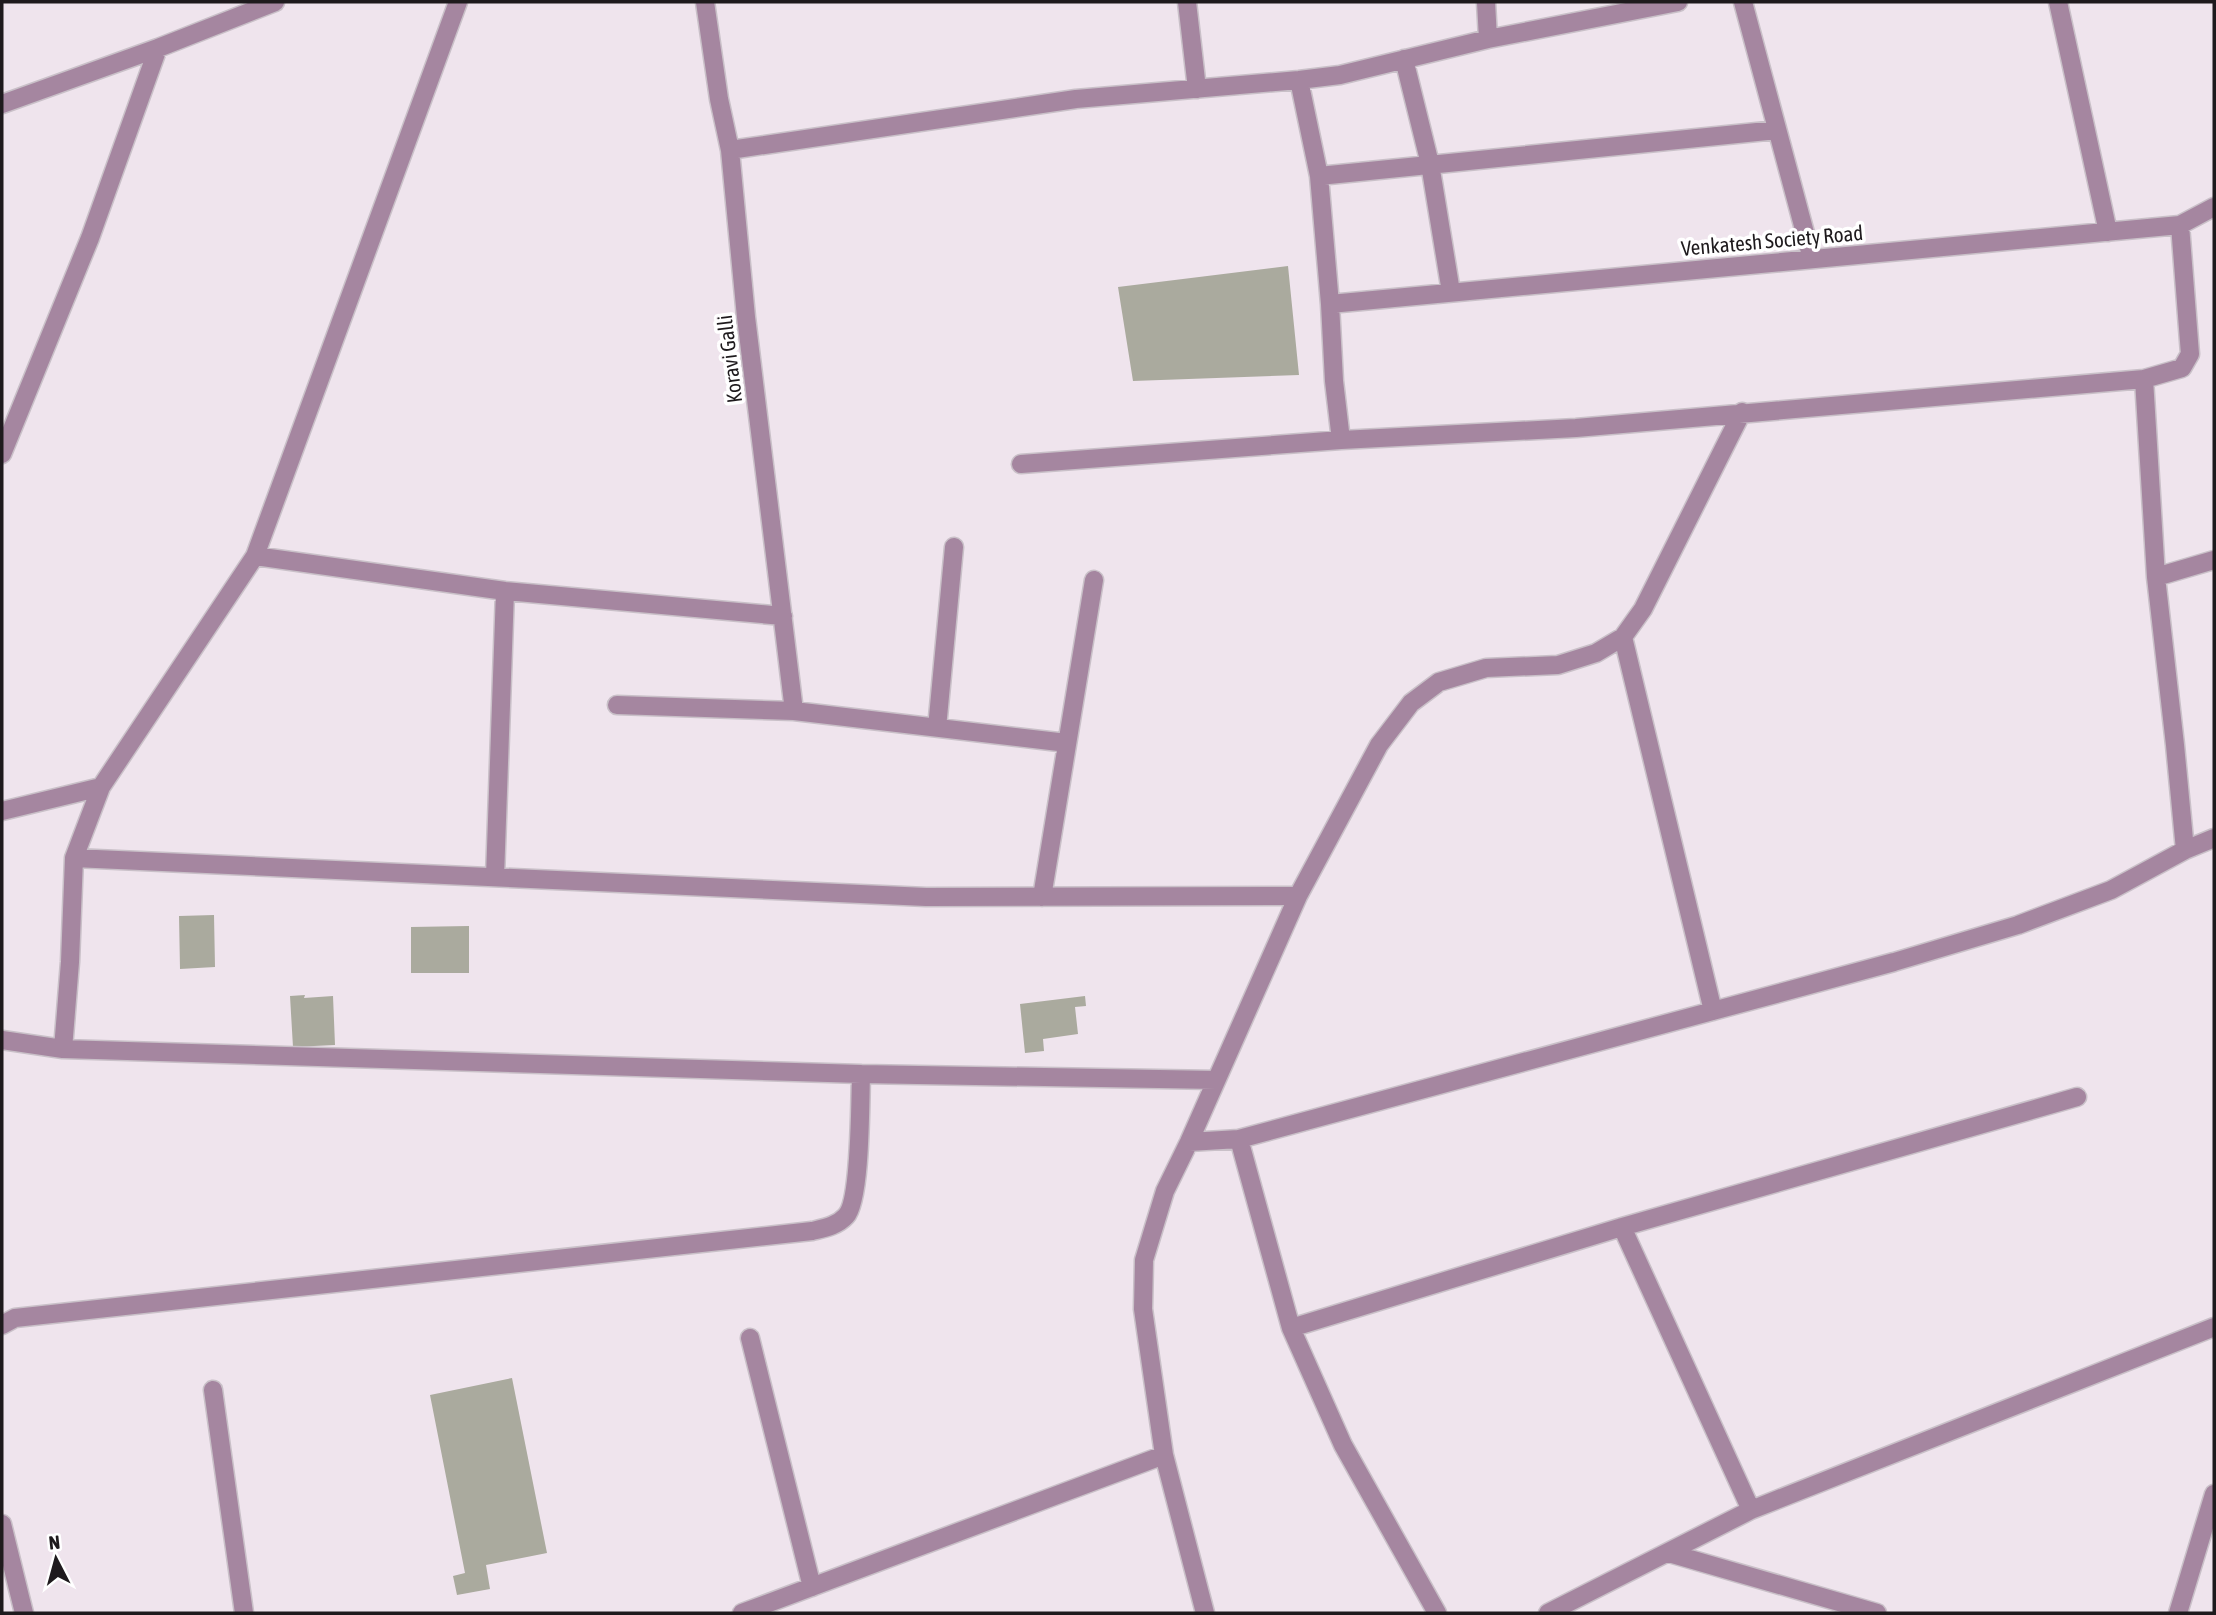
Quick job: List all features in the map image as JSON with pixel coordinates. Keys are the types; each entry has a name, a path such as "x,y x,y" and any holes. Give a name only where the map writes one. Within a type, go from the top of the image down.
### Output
{"street":[{"path":"2,104 158,48 275,2"},
{"path":"64,1049 71,962 74,858 101,787 255,556 458,2"},
{"name":"Koravi Galli","path":"705,2 719,99 730,150 746,317 794,712"},
{"path":"1187,2 1197,89"},
{"path":"1486,2 1488,39"},
{"path":"730,150 1076,99 1340,75 1488,39 1678,2"},
{"path":"1743,2 1812,259"},
{"path":"2058,2 2108,232"},
{"path":"2,454 90,238 158,48"},
{"path":"1404,59 1430,164 1451,292"},
{"path":"1299,80 1319,176 1341,440"},
{"path":"1319,176 1777,130"},
{"name":"Venkatesh Society Road","path":"1330,304 2180,225 2214,207"},
{"path":"1021,464 1341,440 1576,428 2144,379 2182,368 2190,354 2180,225"},
{"path":"2144,379 2156,577 2185,850"},
{"path":"1205,1613 1164,1455 1143,1309 1144,1261 1165,1191 1298,896 1379,745 1410,703 1439,682 1486,668 1558,665 1596,653 1623,637 1643,609 1742,412"},
{"path":"937,728 954,547"},
{"path":"255,556 505,591 783,616"},
{"path":"2156,577 2214,560"},
{"path":"1042,897 1094,580"},
{"path":"495,877 505,591"},
{"path":"1623,637 1713,1011"},
{"path":"617,705 794,712 1067,743"},
{"path":"2,811 101,787"},
{"path":"1189,1142 1238,1139 1894,962 2018,925 2111,890 2185,850 2214,838"},
{"path":"74,858 926,897 1298,896"},
{"path":"2,1040 64,1049 861,1074 1216,1080"},
{"path":"2,1325 15,1318 784,1234 834,1226 848,1214 855,1194 861,1074"},
{"path":"1291,1328 1622,1227 2077,1097"},
{"path":"1238,1139 1291,1328 1343,1445 1437,1613"},
{"path":"1622,1227 1751,1510"},
{"path":"1548,1613 1751,1510 2214,1326"},
{"path":"750,1338 812,1587"},
{"path":"214,1390 244,1613"},
{"path":"742,1613 1164,1455"},
{"path":"2178,1613 2214,1494"},
{"path":"2,1524 24,1613"},
{"path":"1668,1553 1877,1613"}],"building":[{"path":"1288,266 1299,375 1133,381 1118,287"},
{"path":"214,915 215,967 180,969 179,916"},
{"path":"469,926 469,973 411,973 411,927"},
{"path":"305,995 304,998 333,996 335,1045 293,1047 290,996"},
{"path":"1085,996 1086,1006 1075,1007 1078,1034 1043,1039 1044,1051 1025,1053 1020,1004"},
{"path":"512,1378 547,1553 486,1565 490,1589 457,1595 453,1576 465,1573 430,1395"}]}
